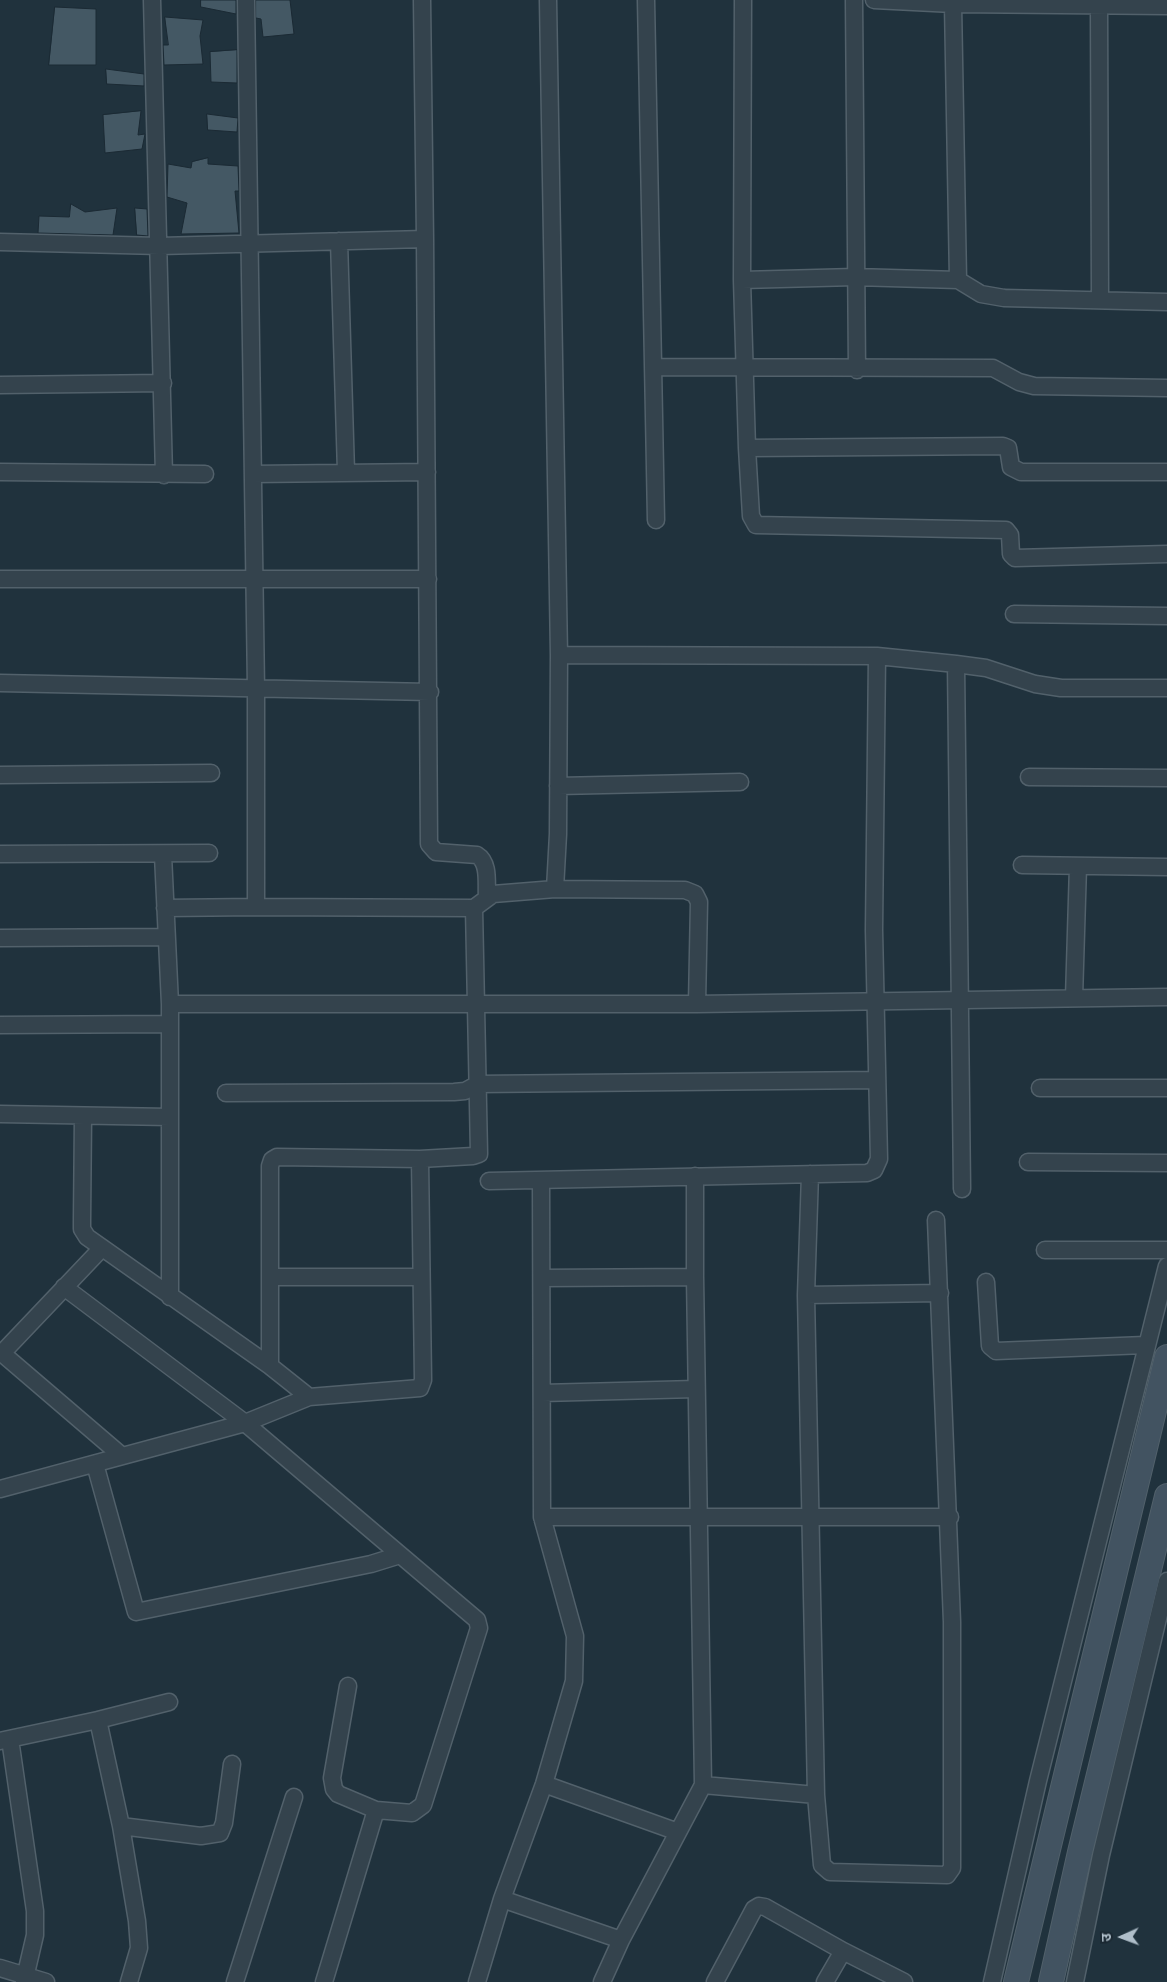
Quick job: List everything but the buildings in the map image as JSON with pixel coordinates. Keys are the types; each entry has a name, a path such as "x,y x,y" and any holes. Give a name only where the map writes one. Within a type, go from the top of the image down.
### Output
{"street":[{"path":"152,0 160,246 164,475"},
{"path":"246,0 256,688 256,907"},
{"path":"270,1366 272,1160 277,1157 420,1159 479,1154 476,1004 480,903 486,868 482,858 477,854 436,852 429,844 430,692 422,0"},
{"path":"548,0 559,655 555,889"},
{"path":"646,0 656,520"},
{"path":"742,0 742,280 744,367 751,516 756,525 1006,530 1010,535 1011,554 1015,558 1167,554"},
{"path":"854,0 857,370"},
{"path":"874,0 953,4 1167,6"},
{"path":"953,4 958,280"},
{"path":"1099,5 1100,300"},
{"path":"0,242 160,246 425,239"},
{"path":"340,241 346,472"},
{"path":"742,280 855,277 958,280 981,294 1004,298 1167,302"},
{"path":"654,367 857,370 993,368 1020,382 1034,386 1167,388"},
{"path":"0,385 163,383"},
{"path":"747,448 1003,446 1008,448 1011,467 1021,472 1167,472"},
{"path":"0,472 205,474"},
{"path":"253,474 427,472"},
{"path":"0,580 428,579"},
{"path":"1014,614 1167,616"},
{"path":"559,655 877,656 986,668 1035,684 1061,688 1167,688"},
{"path":"489,1182 867,1173 874,1170 879,1159 875,1000 877,656"},
{"path":"956,664 962,1189"},
{"path":"0,683 430,692"},
{"path":"0,775 211,773"},
{"path":"1029,777 1167,778"},
{"path":"558,786 740,782"},
{"path":"0,854 163,855 210,853"},
{"path":"163,855 165,937 170,1004 170,1297"},
{"path":"1022,865 1167,867"},
{"path":"1074,998 1078,866"},
{"path":"165,908 480,903 493,894 555,889 685,890 695,894 699,902 698,1004"},
{"path":"0,938 165,937"},
{"path":"170,1004 698,1004 875,1000 1167,998"},
{"path":"0,1025 169,1024"},
{"path":"226,1093 454,1092 465,1091 478,1084 877,1080"},
{"path":"1040,1088 1167,1088"},
{"path":"0,1114 83,1117 170,1117"},
{"path":"83,1117 82,1229 87,1237 101,1249 270,1366 309,1397"},
{"path":"0,1489 245,1423 309,1397 420,1388 423,1380 420,1159"},
{"path":"1028,1162 1167,1164"},
{"path":"810,1174 806,1295 816,1795 822,1865 825,1870 830,1872 947,1875 951,1872 952,1622 950,1517 936,1220"},
{"path":"602,1982 621,1940 703,1785 700,1516 696,1389 695,1176"},
{"path":"477,1982 502,1898 544,1784 574,1681 575,1652 570,1615 542,1517 541,1181"},
{"path":"101,1249 5,1350 3,1356 122,1456"},
{"path":"1045,1250 1167,1250"},
{"path":"992,1982 1038,1781 1167,1266"},
{"path":"270,1277 421,1277"},
{"path":"542,1278 695,1277"},
{"path":"986,1282 988,1333 990,1346 996,1351 1146,1345"},
{"path":"64,1287 245,1423 477,1620 479,1628 423,1805 412,1813 376,1810 338,1794 334,1789 332,1778 348,1686"},
{"path":"806,1295 940,1294"},
{"path":"1016,1982 1167,1357"},
{"path":"542,1393 696,1389"},
{"path":"94,1464 136,1612 371,1564 400,1555"},
{"path":"1052,1982 1080,1852 1167,1496"},
{"path":"542,1517 950,1517"},
{"path":"1076,1982 1101,1855 1167,1581"},
{"path":"26,1979 36,1936 35,1911 5,1740 98,1720 169,1702"},
{"path":"98,1720 121,1826 137,1921 139,1948 129,1982"},
{"path":"121,1826 201,1836 220,1832 224,1823 232,1764"},
{"path":"544,1784 678,1832"},
{"path":"703,1785 816,1795"},
{"path":"235,1982 294,1797"},
{"path":"324,1982 376,1810"},
{"path":"502,1898 621,1940"},
{"path":"715,1982 754,1909 759,1906 765,1907 904,1982"},
{"path":"825,1982 843,1950"},
{"path":"0,1968 26,1979 46,1982"}]}
